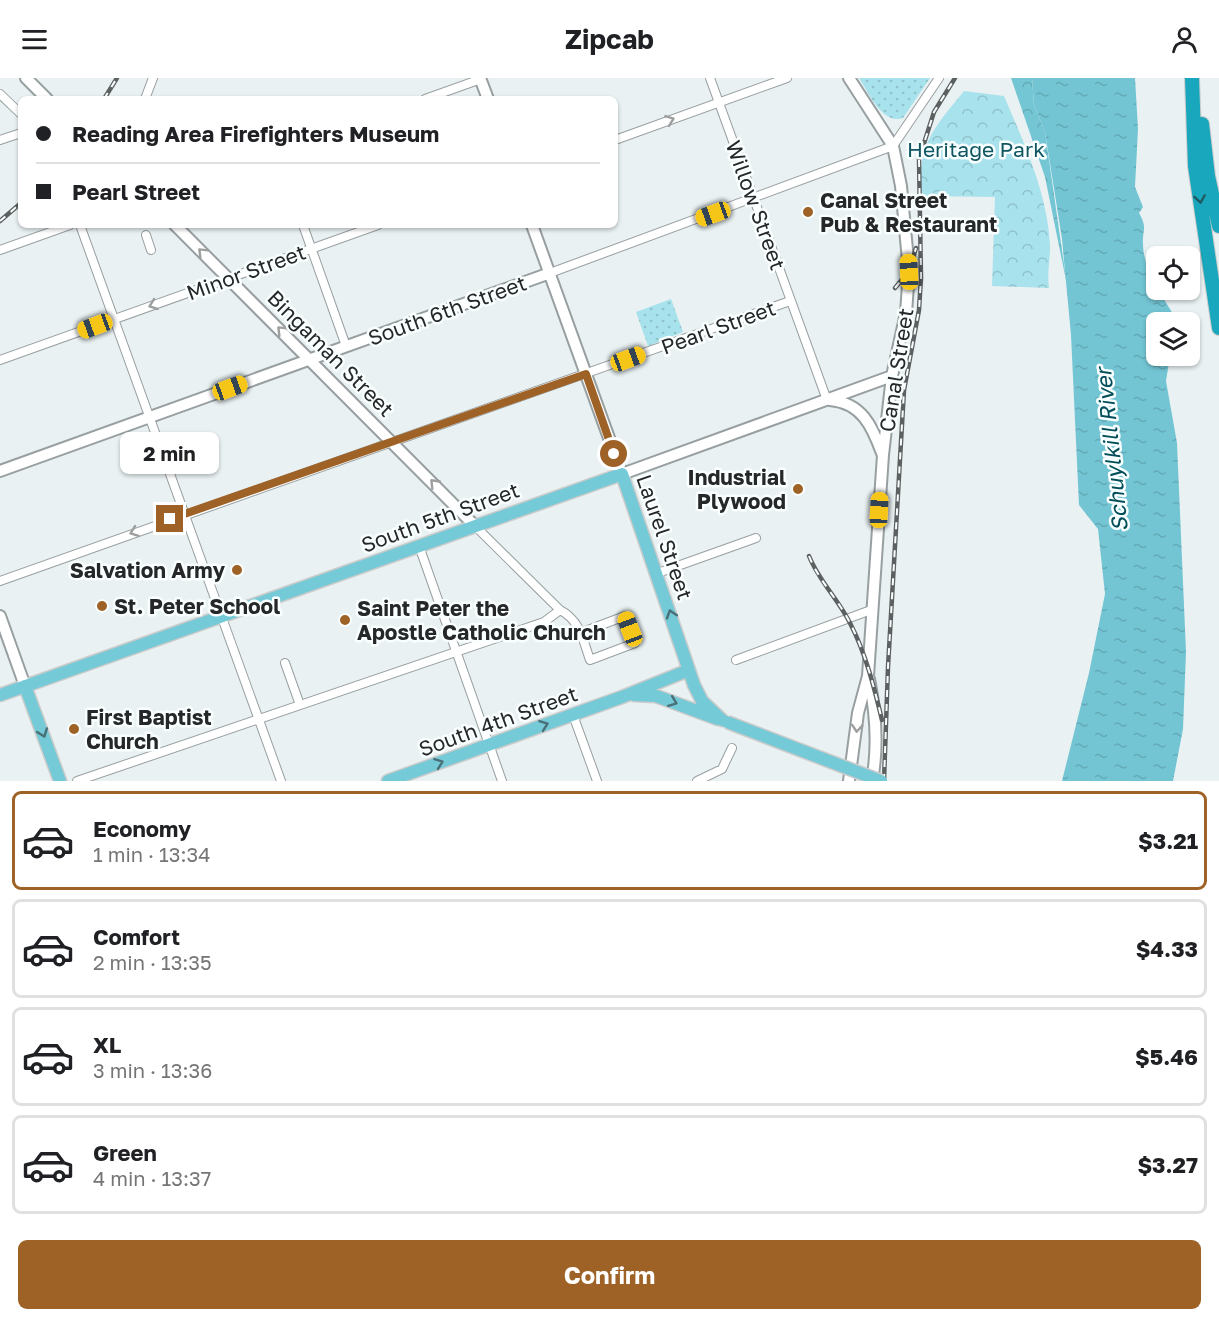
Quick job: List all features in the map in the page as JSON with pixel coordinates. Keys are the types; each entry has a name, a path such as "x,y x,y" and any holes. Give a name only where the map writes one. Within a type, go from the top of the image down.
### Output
{"highway":[{"path":"1192,78 1195,166 1219,328"},
{"path":"1201,78 1204,150 1219,226"}],"main road":[{"name":"South 5th Street","path":"0,694 621,474"},
{"name":"Laurel Street","path":"621,474 658,573 689,670 702,701 725,721"},
{"name":"South 4th Street","path":"388,781 622,697 689,670"},
{"path":"26,686 60,781"},
{"name":"South 4th Street","path":"622,697 656,696 725,721"},
{"path":"725,721 881,781"}],"street":[{"path":"26,78 44,96"},
{"path":"146,96 153,78"},
{"path":"433,96 482,78 487,96"},
{"name":"Willow Street","path":"710,78 827,400"},
{"path":"618,139 788,78"},
{"path":"849,78 893,146 939,78"},
{"path":"0,94 18,111"},
{"path":"0,140 18,134"},
{"name":"South 6th Street","path":"0,471 754,199 893,146"},
{"name":"Canal Street","path":"849,781 858,713 868,676 883,455 892,376 906,313 909,272 901,186 893,146"},
{"path":"0,250 62,228"},
{"path":"81,228 281,781"},
{"name":"Bingaman Street","path":"178,228 474,525 560,610 575,621 590,660 635,643 625,616 580,633"},
{"path":"304,228 346,346"},
{"name":"Minor Street","path":"0,360 370,228"},
{"name":"Laurel Street","path":"533,228 621,474"},
{"path":"146,235 151,250"},
{"name":"Pearl Street","path":"0,581 790,301"},
{"name":"South 5th Street","path":"621,474 892,376"},
{"path":"827,400 849,403 866,418 883,455"},
{"path":"658,573 756,538"},
{"path":"419,546 502,781"},
{"path":"77,781 544,622 560,610"},
{"path":"736,660 871,610"},
{"path":"0,616 26,686"},
{"path":"285,663 300,705"},
{"name":"Canal Street","path":"868,676 873,699 876,741 872,781"},
{"path":"573,715 597,781"},
{"path":"697,781 722,769 732,748"}],"green space":[{"path":"859,78 930,78 903,118 895,119 882,112"},
{"path":"1011,78 1032,78 1034,105 1045,132 1067,285 1045,177"},
{"name":"Heritage Park","path":"964,91 1004,96 1034,169 1045,207 1050,246 1049,288 992,286 995,197 924,196 922,193 920,179 922,161 929,139"},
{"path":"671,299 683,332 648,346 636,312"}],"water":[{"name":"Schuylkill River","path":"1032,78 1135,78 1138,129 1135,187 1143,207 1139,213 1144,226 1146,300 1164,300 1172,312 1146,312 1146,366 1168,366 1166,381 1177,443 1186,652 1183,729 1173,781 1062,781 1089,673 1105,594 1098,529 1079,505 1071,335 1062,239 1045,132 1034,105"}],"railway":[{"path":"106,96 117,78"},
{"path":"884,781 888,667 904,390 919,310 921,278 919,159 934,112 955,78"},
{"path":"0,221 18,206"},
{"path":"895,288 909,271 916,248"},
{"path":"809,556 856,635 869,671 882,720"}],"place":[{"name":"Canal Street Pub & Restaurant","path":"808,212"},
{"name":"Industrial Plywood","path":"798,489"},
{"name":"Salvation Army","path":"237,570"},
{"name":"St. Peter School","path":"102,606"},
{"name":"Saint Peter the Apostle Catholic Church","path":"345,620"},
{"name":"First Baptist Church","path":"74,729"}],"route":[{"path":"170,519 586,374 614,454"}]}
